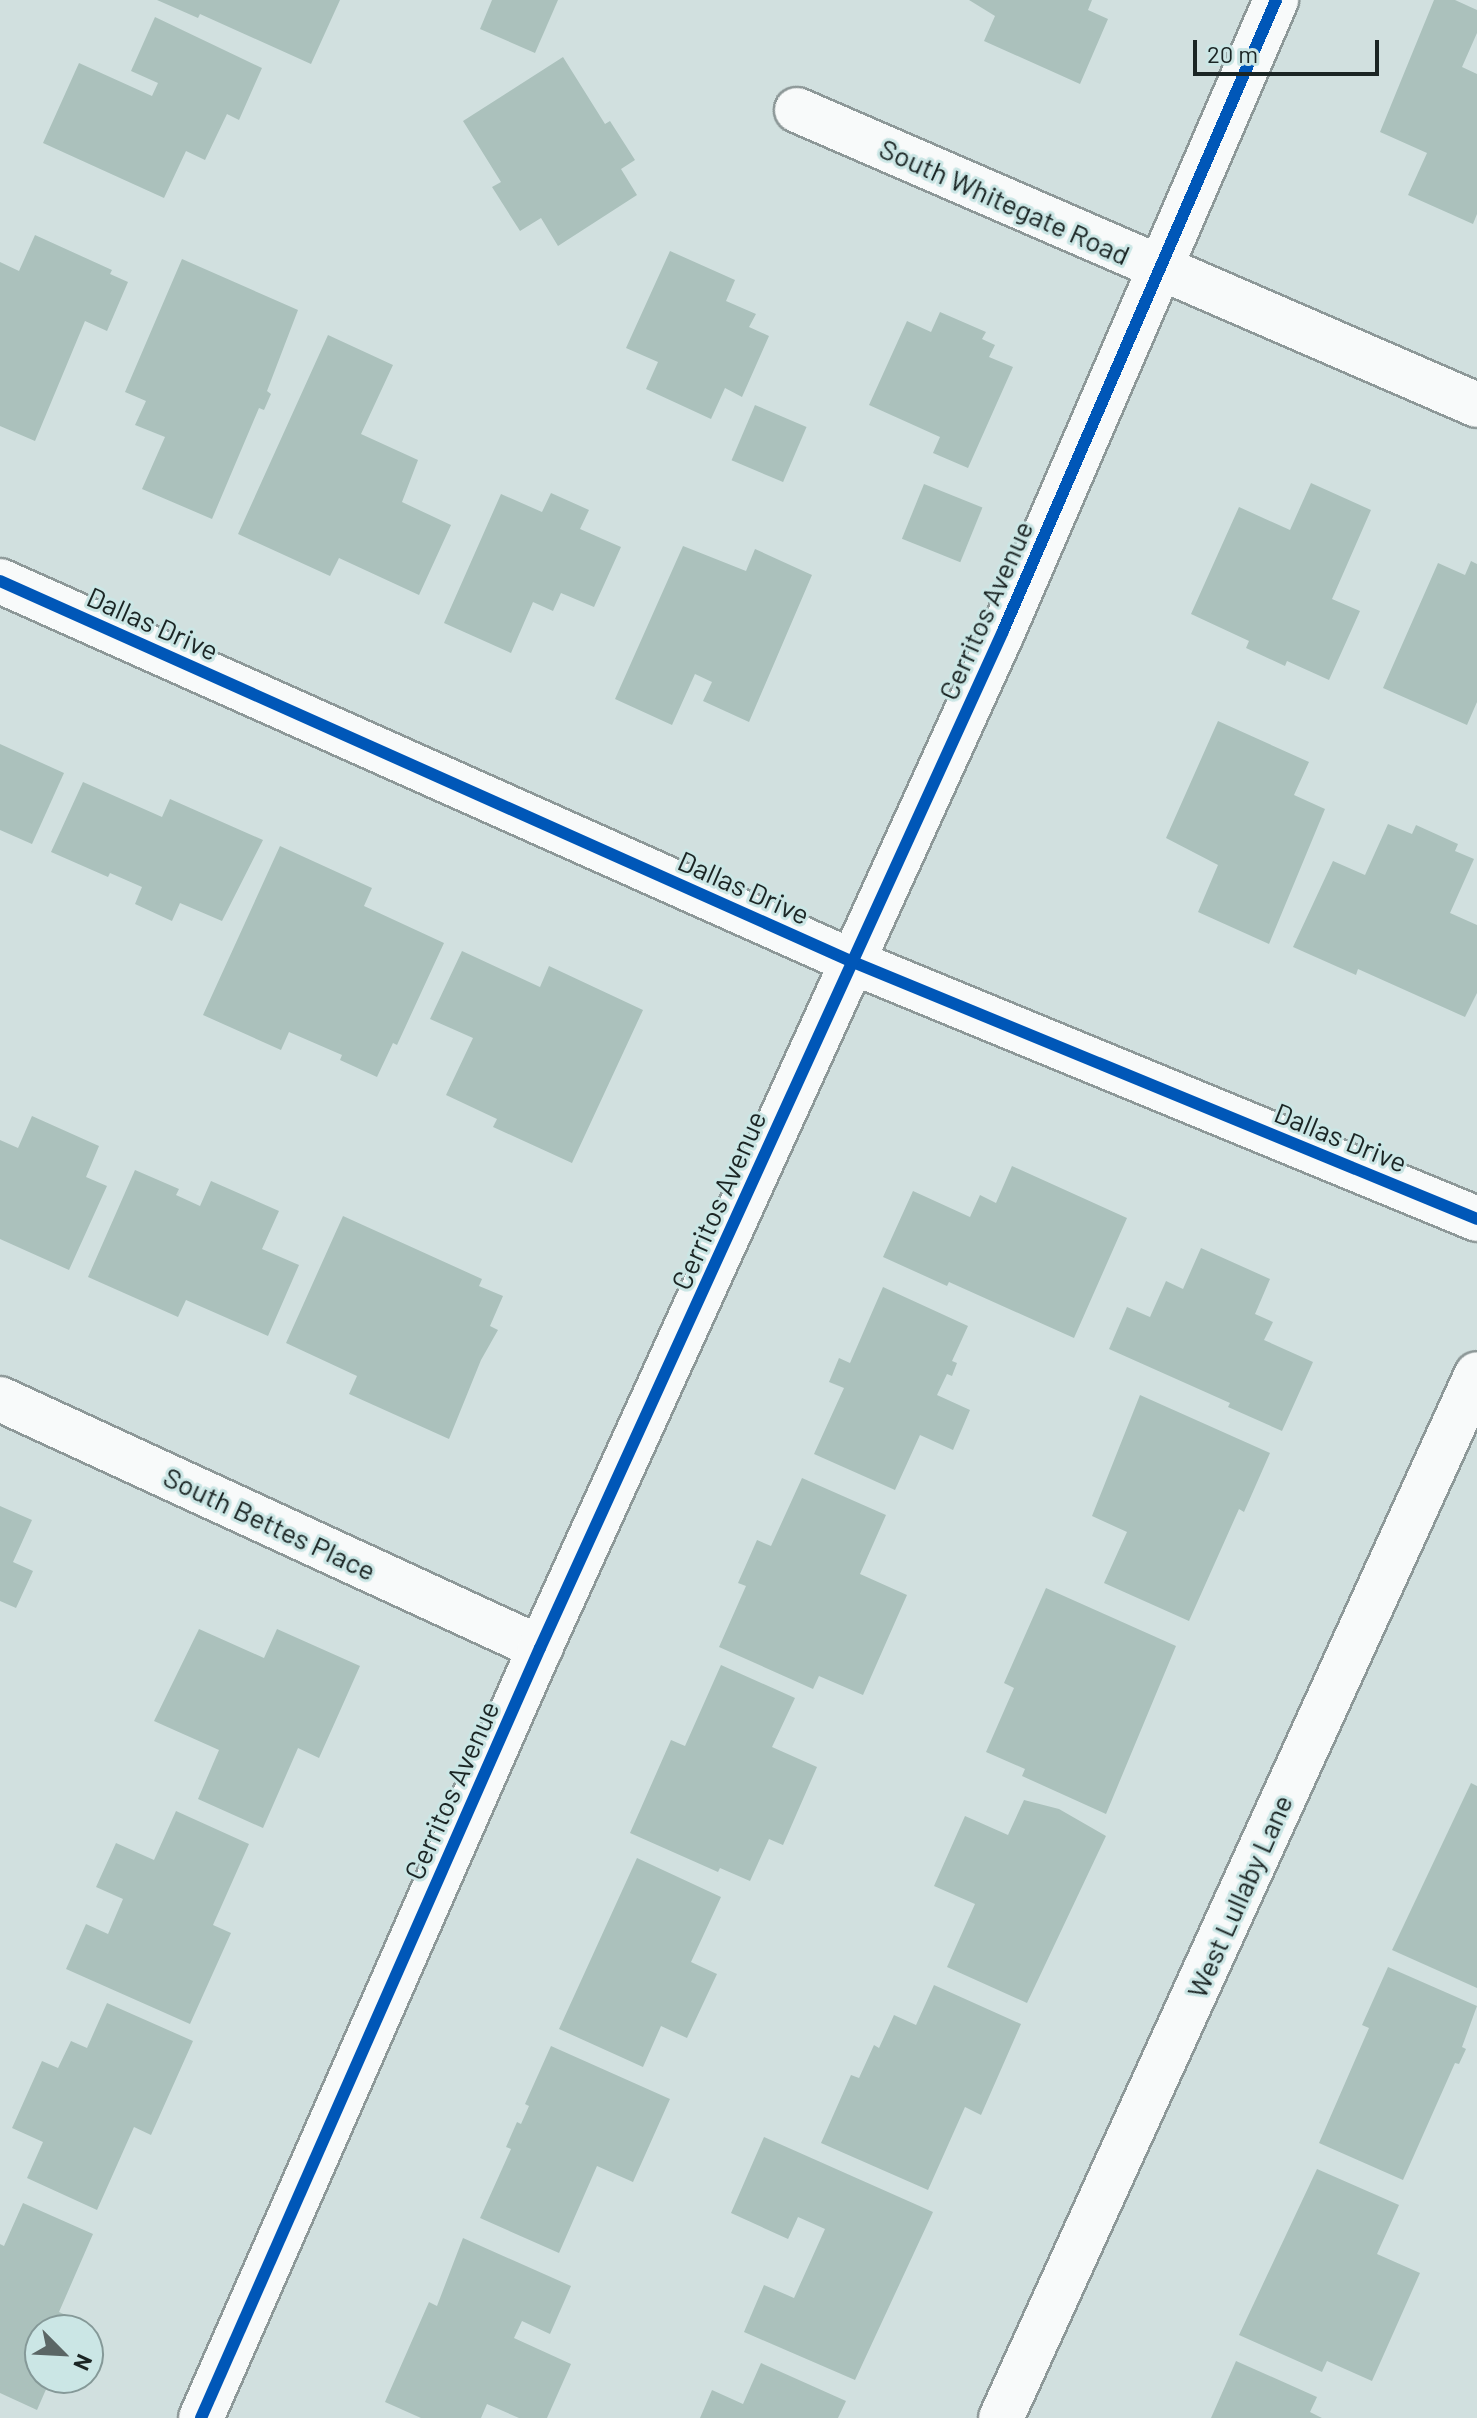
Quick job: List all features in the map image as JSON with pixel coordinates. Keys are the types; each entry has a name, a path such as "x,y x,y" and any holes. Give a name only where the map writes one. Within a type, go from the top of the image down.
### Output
{"street":[{"name":"Cerritos Avenue","path":"201,2418 540,1648 1003,631 1276,0"},
{"name":"South Whitegate Road","path":"797,110 1477,405"},
{"name":"Dallas Drive","path":"0,581 853,962 1477,1219"},
{"name":"West Lullaby Lane","path":"1001,2418 1477,1374"},
{"name":"South Bettes Place","path":"0,1399 540,1648"}],"building":[{"path":"157,0 340,0 311,64 200,14 198,18"},
{"path":"492,0 558,0 535,53 480,29"},
{"path":"969,0 1092,0 1088,10 1108,19 1080,84 984,41 995,16"},
{"path":"1434,0 1455,0 1477,10 1477,33 1462,67 1477,74 1477,214 1473,224 1408,195 1427,153 1380,132"},
{"path":"155,17 262,68 239,120 227,114 205,160 186,151 164,198 43,143 79,63 152,96 158,83 131,71"},
{"path":"563,57 605,124 610,121 635,160 621,169 637,195 558,246 541,218 520,231 492,187 501,182 463,121"},
{"path":"35,235 112,270 110,274 128,282 107,331 85,321 35,441 0,426 0,262 19,271"},
{"path":"670,251 735,280 726,301 756,314 749,327 769,336 742,397 725,388 711,419 646,389 658,362 626,348"},
{"path":"182,259 298,310 267,391 271,394 264,410 259,408 212,519 142,489 165,437 135,425 146,401 125,392"},
{"path":"940,312 986,332 982,339 995,345 989,357 1013,367 968,468 933,453 940,437 869,405 907,321 931,332"},
{"path":"328,335 393,365 361,434 418,460 402,502 451,525 419,595 339,558 330,576 238,534"},
{"path":"755,405 807,427 783,482 732,460"},
{"path":"1311,483 1371,510 1332,599 1360,611 1329,680 1287,661 1285,666 1246,648 1249,641 1191,614 1239,507 1290,530"},
{"path":"924,484 982,508 960,562 902,539"},
{"path":"551,493 589,510 580,529 621,547 594,607 561,593 553,611 533,602 511,653 444,623 501,494 542,512"},
{"path":"683,546 746,571 755,549 812,575 749,722 703,701 712,682 695,674 672,725 615,699"},
{"path":"1471,561 1477,564 1477,702 1467,725 1383,688 1438,563 1465,575"},
{"path":"1218,721 1309,762 1294,795 1325,809 1269,944 1198,912 1218,865 1166,838"},
{"path":"0,744 64,773 32,844 0,830"},
{"path":"83,782 162,817 170,799 263,840 222,921 180,903 172,921 135,904 142,887 110,873 108,877 51,852"},
{"path":"1388,824 1412,834 1416,825 1458,844 1455,851 1474,859 1450,913 1477,925 1477,993 1465,1017 1358,969 1356,975 1293,947 1333,861 1365,875"},
{"path":"280,846 372,888 364,906 444,943 397,1045 393,1043 377,1077 340,1060 342,1055 289,1032 281,1050 203,1015"},
{"path":"462,951 540,987 549,966 643,1010 572,1163 493,1127 497,1119 446,1095 473,1038 430,1019"},
{"path":"32,1116 99,1146 86,1177 107,1186 69,1270 0,1239 0,1140 18,1148"},
{"path":"1012,1166 1127,1218 1074,1338 949,1282 947,1286 883,1257 913,1191 970,1217 980,1195 996,1203"},
{"path":"135,1170 179,1189 176,1195 200,1206 211,1181 279,1211 262,1249 299,1265 268,1336 186,1300 178,1317 88,1277"},
{"path":"343,1216 482,1279 479,1286 503,1296 490,1326 498,1330 481,1360 449,1439 349,1394 357,1376 286,1343"},
{"path":"1201,1248 1270,1279 1255,1314 1273,1322 1264,1340 1313,1362 1282,1431 1228,1407 1230,1403 1109,1349 1127,1307 1150,1317 1166,1281 1183,1289"},
{"path":"883,1287 968,1326 952,1361 957,1363 952,1376 947,1374 937,1395 970,1410 953,1450 920,1435 895,1490 814,1454 844,1388 829,1382 839,1358 850,1363"},
{"path":"1140,1395 1270,1453 1244,1512 1239,1509 1189,1621 1104,1583 1127,1532 1092,1516"},
{"path":"802,1478 886,1515 860,1574 907,1595 863,1695 819,1676 813,1689 719,1647 746,1586 738,1583 757,1540 771,1546"},
{"path":"0,1506 32,1520 13,1562 33,1571 16,1608 0,1601"},
{"path":"1046,1588 1176,1646 1106,1814 1022,1776 1025,1769 986,1752 1014,1688 1004,1683"},
{"path":"199,1629 264,1658 277,1629 360,1666 319,1758 298,1748 263,1828 198,1799 219,1750 154,1721"},
{"path":"721,1665 795,1698 772,1747 817,1767 783,1845 769,1839 750,1881 720,1868 718,1872 630,1833 671,1740 685,1746"},
{"path":"1471,1783 1477,1786 1477,1988 1392,1950"},
{"path":"1024,1800 1059,1809 1106,1836 1027,2003 947,1967 975,1904 934,1886 965,1816 1008,1835"},
{"path":"176,1811 249,1844 213,1925 231,1933 190,2024 66,1969 86,1924 108,1934 123,1899 96,1887 116,1843 154,1860"},
{"path":"637,1858 721,1897 691,1962 717,1974 687,2038 661,2026 643,2067 559,2029"},
{"path":"1388,1967 1477,2006 1462,2047 1466,2049 1459,2064 1455,2063 1403,2180 1319,2143 1369,2028 1362,2025"},
{"path":"934,1985 1021,2024 981,2115 965,2107 928,2190 821,2143 851,2075 859,2078 874,2045 879,2048 894,2015 916,2025"},
{"path":"107,2003 193,2041 151,2135 134,2127 97,2210 27,2178 43,2142 12,2128 42,2061 58,2068 71,2041 87,2048"},
{"path":"551,2046 670,2099 633,2182 597,2166 559,2253 480,2218 511,2149 506,2147 517,2122 521,2124 529,2106 525,2104"},
{"path":"764,2137 933,2212 855,2380 744,2332 764,2285 794,2298 825,2229 798,2217 788,2239 731,2213"},
{"path":"1317,2169 1399,2205 1377,2254 1420,2273 1372,2381 1327,2361 1322,2372 1239,2335"},
{"path":"23,2203 93,2234 59,2312 64,2314 24,2314 24,2394 44,2394 37,2410 0,2393 0,2244 4,2246"},
{"path":"463,2238 571,2286 550,2334 522,2321 514,2338 571,2364 547,2418 519,2418 487,2404 481,2418 421,2418 385,2402 429,2302 437,2306"},
{"path":"1236,2361 1317,2397 1310,2412 1322,2418 1211,2418"},
{"path":"761,2363 846,2401 838,2418 700,2418 712,2390 743,2404"}],"cycle path":[{"path":"201,2418 540,1648 1003,631 1276,0"},
{"path":"0,581 853,962 1477,1219"}]}
